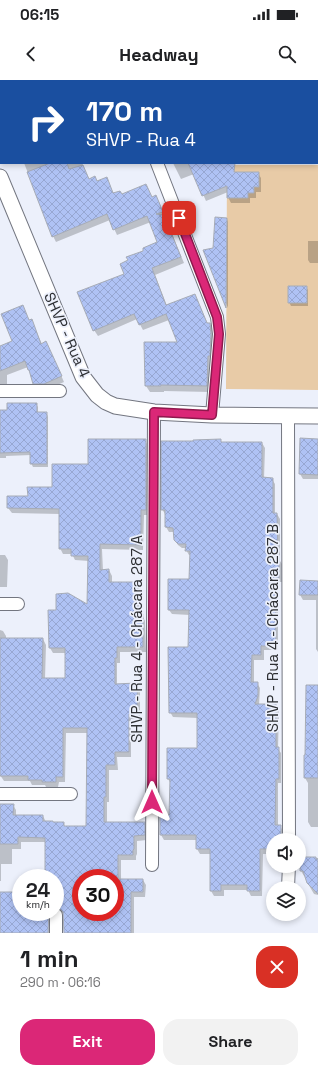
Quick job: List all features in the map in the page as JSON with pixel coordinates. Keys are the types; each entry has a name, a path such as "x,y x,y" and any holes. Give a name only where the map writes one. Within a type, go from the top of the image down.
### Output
{"street":[{"path":"157,164 217,317 219,334 212,415"},
{"name":"SHVP - Rua 4","path":"0,176 83,377 97,395 106,402 115,406 154,412 212,415 318,416"},
{"path":"0,391 60,391"},
{"name":"SHVP - Rua 4 - Chácara 287 A","path":"152,865 154,412"},
{"name":"SHVP - Rua 4 - Chácara 287 B","path":"288,416 289,833"},
{"path":"0,604 18,604"},
{"path":"0,794 71,794"},
{"path":"56,921 56,933"}],"shaded area":[{"path":"227,165 318,165 318,390 226,389"}],"building":[{"path":"47,164 67,164 69,169 83,165 89,179 95,176 97,181 107,177 113,193 120,191 122,194 146,184 152,197 156,195 163,212 156,214 164,215 181,257 152,268 166,305 195,294 207,323 210,323 210,356 208,356 207,386 145,386 144,342 177,342 166,314 139,325 134,314 93,331 77,292 124,274 120,264 128,260 126,257 143,251 143,248 157,242 147,216 113,230 107,214 52,237 27,172"},
{"path":"188,164 235,164 234,172 259,172 259,187 254,187 254,193 248,193 248,198 227,198 227,186 202,196"},
{"path":"215,217 227,218 226,308 203,250 213,248"},
{"path":"288,286 307,286 307,303 288,303"},
{"path":"23,305 29,320 32,319 41,344 46,341 62,376 44,384 33,384 25,361 0,371 0,346 12,341 1,314"},
{"path":"7,403 37,403 37,412 47,412 47,464 30,464 30,452 0,453 0,410 7,410"},
{"path":"300,438 318,439 318,475 299,474"},
{"path":"88,439 146,439 146,510 141,510 141,545 100,544 100,570 109,569 109,582 137,582 136,614 143,614 143,647 117,647 117,658 115,658 115,684 137,683 138,715 129,714 129,752 115,752 115,765 106,765 104,822 145,822 145,835 134,836 133,855 118,855 118,869 72,869 72,921 124,921 124,879 143,879 143,892 131,892 131,933 64,933 64,869 45,869 45,838 18,837 18,844 0,844 0,804 14,804 13,815 43,815 43,821 64,822 64,826 86,826 87,728 63,728 63,777 56,777 56,782 28,780 28,776 0,776 0,638 43,638 42,678 65,678 65,648 49,648 48,610 56,610 56,594 68,593 87,604 88,556 71,556 71,549 59,549 59,509 7,508 7,496 28,496 27,487 52,487 52,464 88,464"},
{"path":"221,439 221,442 262,442 262,477 273,478 273,513 277,513 279,558 279,578 275,578 276,646 261,646 261,655 252,655 251,682 258,682 258,696 255,704 276,704 276,747 279,747 279,779 276,779 275,825 281,825 281,833 266,833 266,849 260,849 260,891 247,891 247,885 221,885 221,891 210,891 210,849 196,849 196,835 160,835 160,815 169,815 170,779 167,779 167,748 197,748 197,713 169,713 168,647 188,647 189,610 168,610 168,579 189,579 190,551 185,551 186,544 178,544 174,540 173,528 165,527 165,510 161,510 161,441"},
{"path":"300,580 318,581 318,595 299,595"},
{"path":"306,685 318,685 318,778 304,778"},
{"path":"306,857 316,857 316,859 318,859 318,894 307,883 304,873 306,873"},
{"path":"0,892 12,892 12,921 49,921 48,933 0,933"}],"route":[{"path":"152,802 154,412 212,415 219,334 217,317 179,218"}]}
